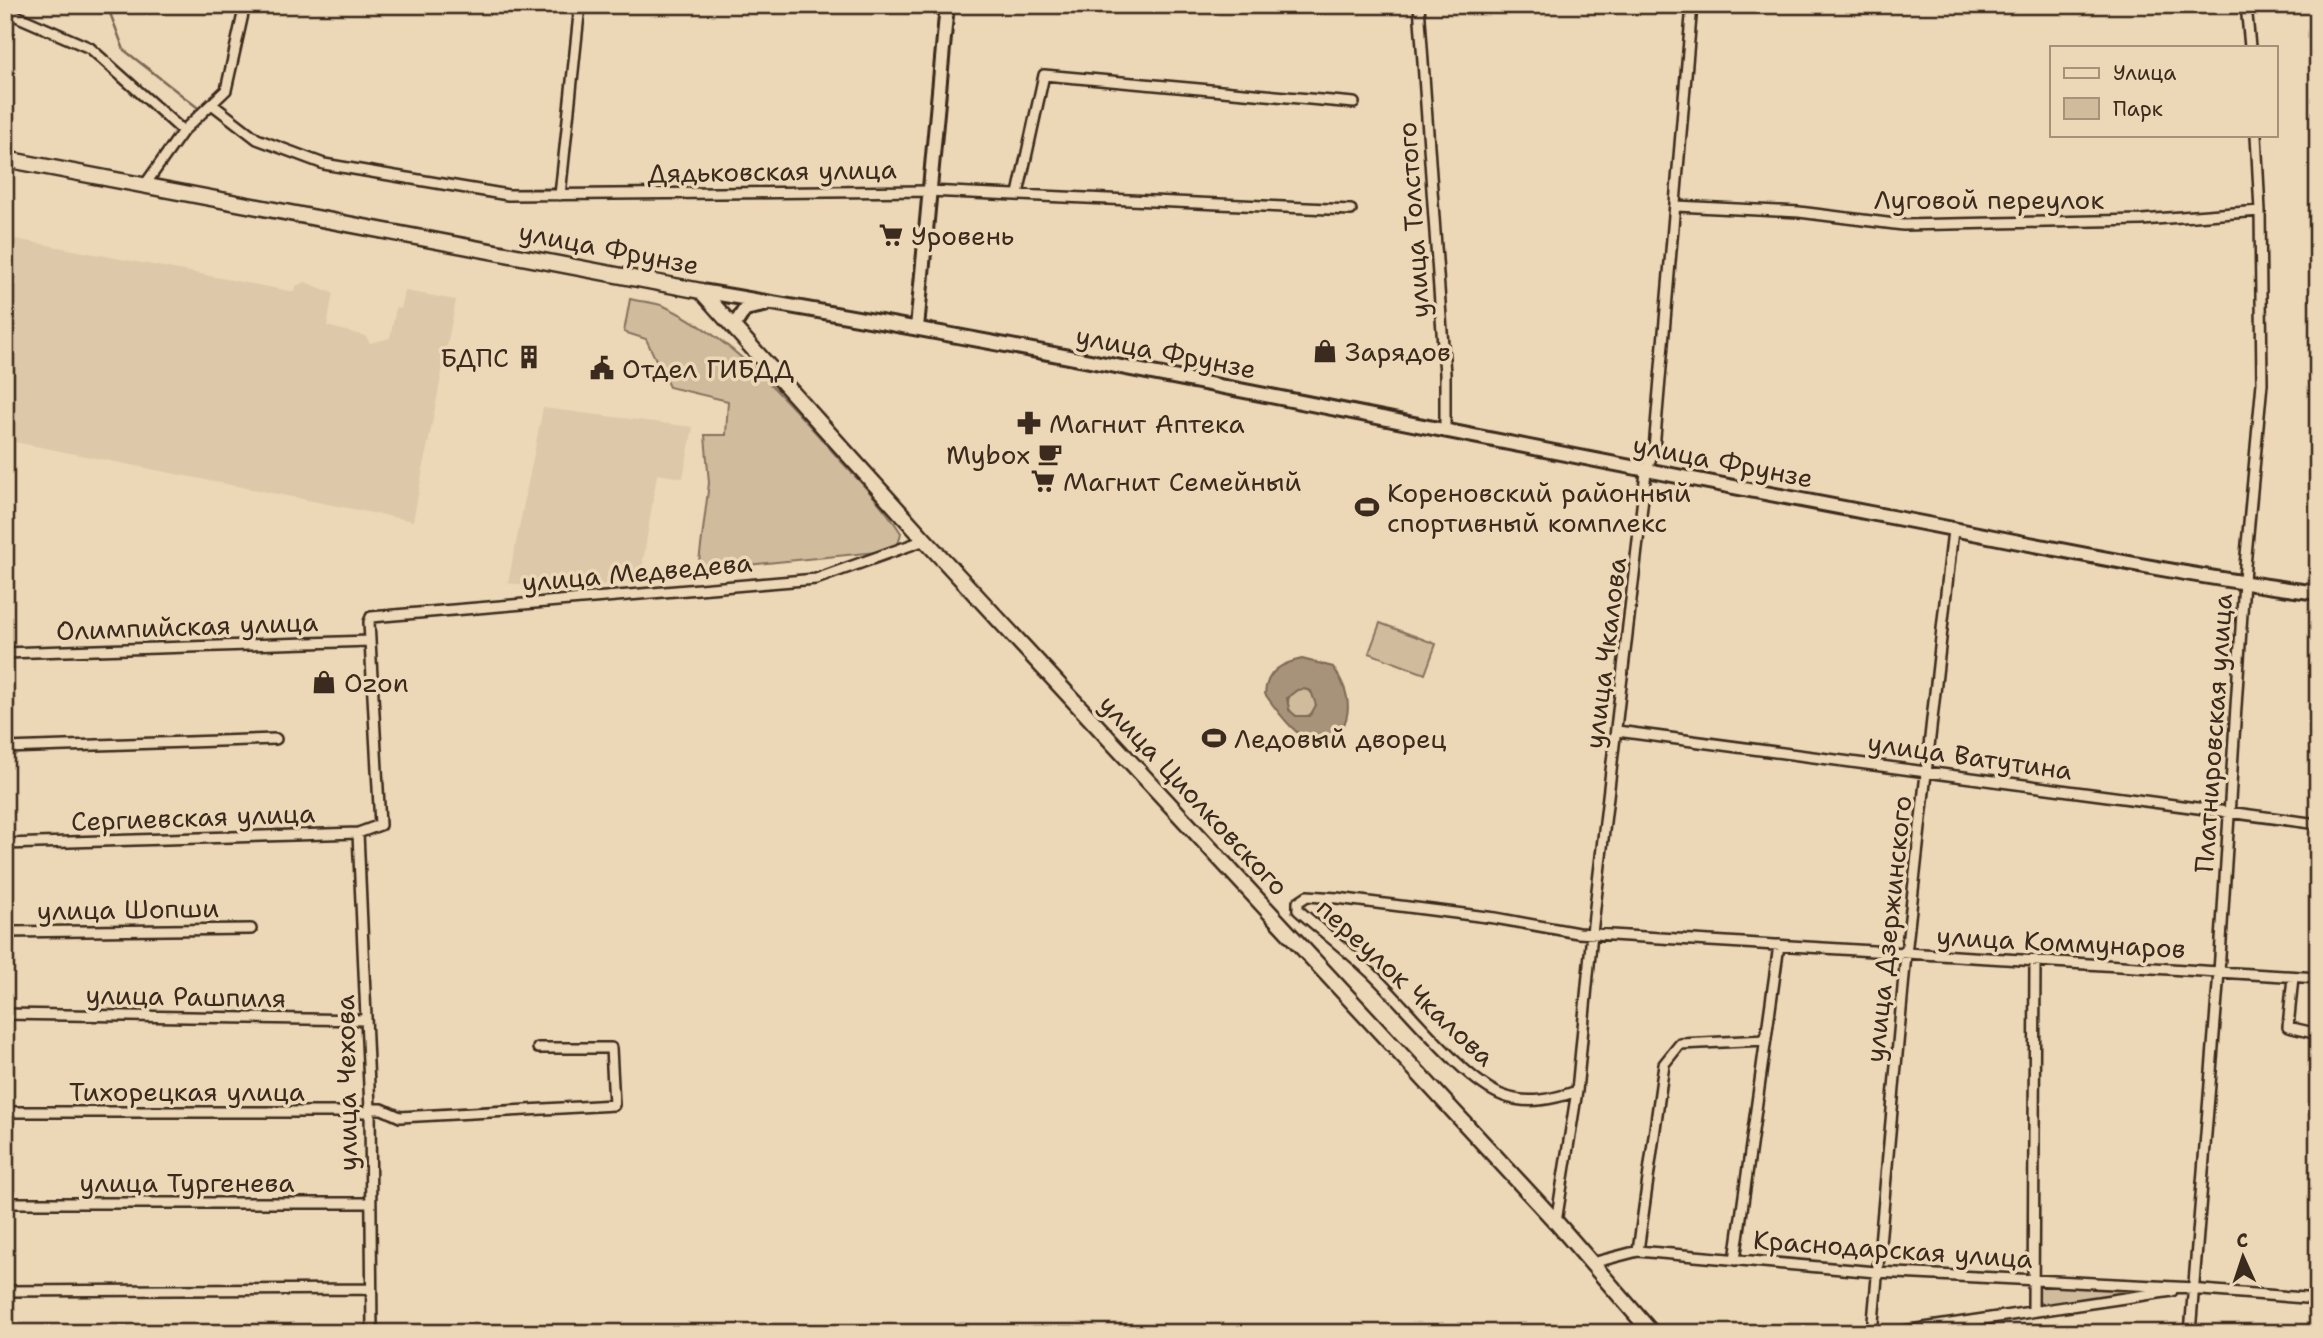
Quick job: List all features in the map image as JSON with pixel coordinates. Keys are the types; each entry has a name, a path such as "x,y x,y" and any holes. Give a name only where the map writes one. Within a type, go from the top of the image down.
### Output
{"main road":[{"path":"917,328 947,5"},
{"name":"улица Фрунзе","path":"5,159 701,291 917,328 1953,530 2244,584 2318,593"},
{"name":"улица Циолковского","path":"701,291 925,540 1556,1222 1653,1333"},
{"path":"734,326 745,309 775,303"}],"street":[{"path":"144,186 183,131 226,90 245,5"},
{"path":"561,195 580,5"},
{"name":"улица Толстого","path":"1419,5 1445,374 1445,432"},
{"name":"улица Чкалова","path":"1556,1222 1577,1091 1592,933 1646,472 1654,449 1692,5"},
{"path":"2246,5 2250,46"},
{"path":"5,11 90,48 183,131"},
{"path":"1018,194 1044,75 1354,103"},
{"name":"Дядьковская улица","path":"213,105 257,139 324,164 508,195 928,191 1350,209"},
{"name":"Платнировская улица","path":"2190,1333 2219,972 2244,584 2262,383 2260,211 2256,136"},
{"name":"Луговой переулок","path":"1676,206 1799,212 1903,225 2142,220 2260,211"},
{"name":"улица Дзержинского","path":"1871,1333 1906,954 1953,530"},
{"name":"улица Медведева","path":"370,641 371,617 381,614 816,579 925,540"},
{"name":"Олимпийская улица","path":"5,653 370,641"},
{"name":"Сергиевская улица","path":"5,844 358,833 380,825 370,641"},
{"name":"улица Ватутина","path":"1617,732 2318,824"},
{"path":"5,748 276,739"},
{"name":"улица Чехова","path":"358,833 370,1111 372,1333"},
{"name":"переулок Чкалова","path":"1577,1091 1552,1099 1529,1100 1504,1097 1477,1081 1370,972 1298,910 1298,902 1307,896 1337,898 1592,933"},
{"name":"улица Шопши","path":"5,932 251,929"},
{"name":"улица Коммунаров","path":"1592,933 2318,978"},
{"path":"1735,1260 1779,945"},
{"path":"2033,1310 2035,960"},
{"path":"2293,977 2288,1027 2318,1034"},
{"name":"улица Рашпиля","path":"5,1014 366,1020"},
{"path":"1638,1251 1664,1064 1680,1044 1766,1040"},
{"name":"Тихорецкая улица","path":"5,1112 382,1109 400,1117 614,1105 611,1048 538,1048"},
{"name":"улица Тургенева","path":"5,1203 369,1203"},
{"name":"Краснодарская улица","path":"1591,1263 1638,1251 1876,1272 2194,1288 2318,1299"},
{"name":"Краснодарская улица","path":"1889,1333 2194,1288"},
{"path":"5,1291 371,1289"}],"shaded area":[{"path":"5,237 294,292 296,286 305,282 333,293 327,326 365,336 370,343 390,338 396,308 401,309 405,291 456,300 413,521 5,440"},
{"path":"543,408 693,427 683,478 657,474 640,581 557,589 508,583"},
{"path":"1302,659 1333,667 1344,687 1348,708 1346,718 1336,736 1326,745 1317,744 1299,734 1265,694 1268,679 1276,669","holes":["1297,690 1311,691 1316,705 1310,716 1296,716 1289,710 1287,698"]}],"green space":[{"path":"630,299 662,305 691,320 760,374 880,504 901,533 898,545 877,552 698,570 709,483 705,435 726,435 728,401 669,387 646,339 624,332"},
{"path":"1380,623 1436,644 1425,674 1369,653"},
{"path":"1302,689 1312,693 1316,703 1312,713 1302,717 1292,713 1288,703 1292,693"},
{"path":"2036,1284 2151,1289 2044,1308 2035,1295"}],"waterway":[{"path":"107,5 124,50 202,111"}],"place":[{"name":"Уровень","path":"891,235"},
{"name":"Зарядов","path":"1325,351"},
{"name":"БДПС","path":"529,357"},
{"name":"Отдел ГИБДД","path":"602,368"},
{"name":"Магнит Аптека","path":"1029,423"},
{"name":"Mybox","path":"1050,454"},
{"name":"Магнит Семейный","path":"1043,481"},
{"name":"Кореновский районный спортивный комплекс","path":"1367,507"},
{"name":"Ozon","path":"324,682"},
{"name":"Ледовый дворец","path":"1214,738"}]}
